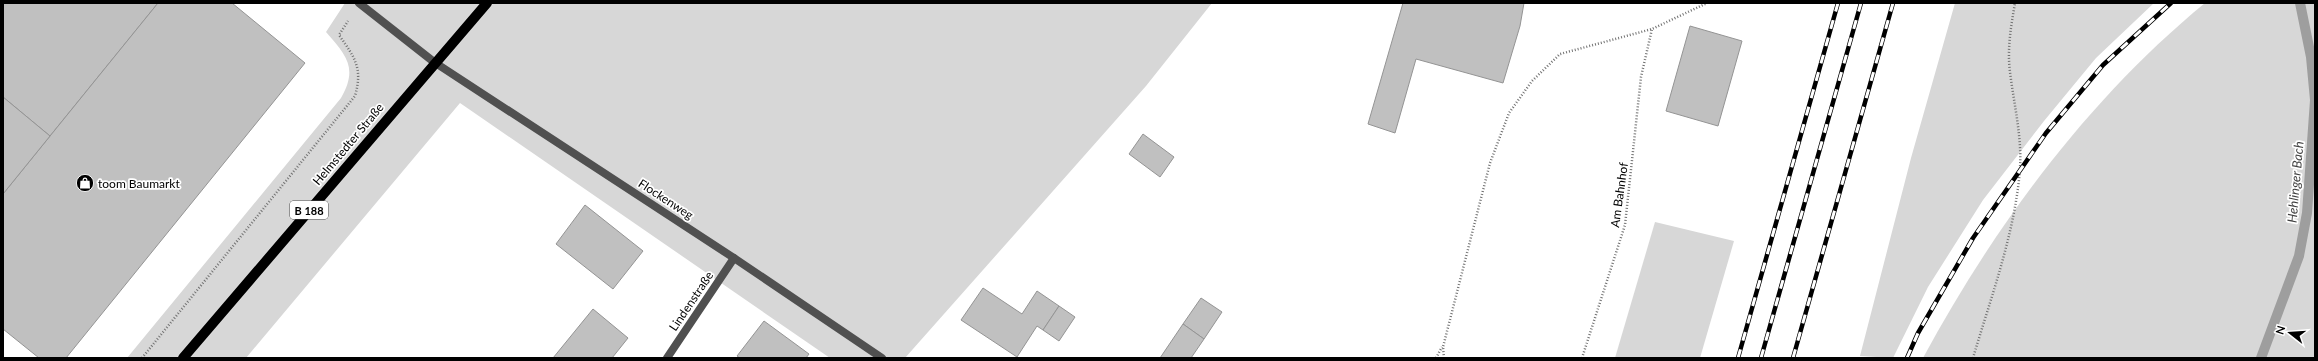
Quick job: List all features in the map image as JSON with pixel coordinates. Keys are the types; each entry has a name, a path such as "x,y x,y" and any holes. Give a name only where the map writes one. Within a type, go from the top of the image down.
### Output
{"main road":[{"name":"Helmstedter Straße","path":"183,358 434,62 487,3"}],"street":[{"name":"Flockenweg","path":"360,3 434,62 734,258 882,358"},
{"name":"Lindenstraße","path":"667,358 734,258"}],"path":[{"path":"142,358 355,96 360,79 355,59 339,35 360,3"},
{"path":"1436,358 1443,347 1490,163 1508,113 1532,81 1560,54 1652,30 1707,3"},
{"path":"1973,358 2011,227 2020,170 2021,138 2010,71 2009,34 2015,3"},
{"name":"Am Bahnhof","path":"1582,358 1625,225 1641,77 1652,30"},
{"path":"1443,347 1444,358"}],"shaded area":[{"path":"345,3 1212,3 1146,86 905,358 830,358 460,103 246,358 127,358 341,98 349,78 348,63 340,48 326,32"},
{"path":"1955,3 2154,3 2096,58 2044,121 1983,200 1928,287 1893,358 1860,356 1911,158"},
{"path":"2205,3 2315,3 2315,358 1923,358 1951,308 1981,260 2047,167 2083,122 2122,80 2162,40"},
{"path":"1655,222 1734,241 1700,358 1615,358"}],"building":[{"path":"3,3 158,3 50,136 3,97"},
{"path":"158,3 232,3 305,63 66,358 39,358 3,329 3,194"},
{"path":"1403,3 1524,3 1520,26 1503,83 1416,59 1395,133 1368,124"},
{"path":"1690,26 1742,41 1718,126 1666,111"},
{"path":"3,97 50,136 3,194"},
{"path":"1143,134 1174,157 1160,177 1129,154"},
{"path":"585,205 643,251 613,289 556,244"},
{"path":"983,288 1022,314 1037,291 1059,306 1043,330 1037,326 1017,357 961,320"},
{"path":"1201,298 1222,312 1204,339 1183,324"},
{"path":"1059,306 1075,317 1059,341 1043,330"},
{"path":"593,309 628,338 612,358 553,358"},
{"path":"764,321 809,354 806,358 740,358 737,356"},
{"path":"1183,324 1204,339 1191,358 1160,358"}],"waterway":[{"name":"Hehlinger Bach","path":"2261,358 2299,256 2307,213 2315,100 2311,57 2300,3"}],"railway":[{"path":"1738,358 1838,3"},
{"path":"1761,358 1861,3"},
{"path":"1793,358 1893,3"},
{"path":"1907,358 1918,333 1973,238 2046,133 2103,65 2171,3"}],"place":[{"name":"toom Baumarkt","path":"85,183"}]}
